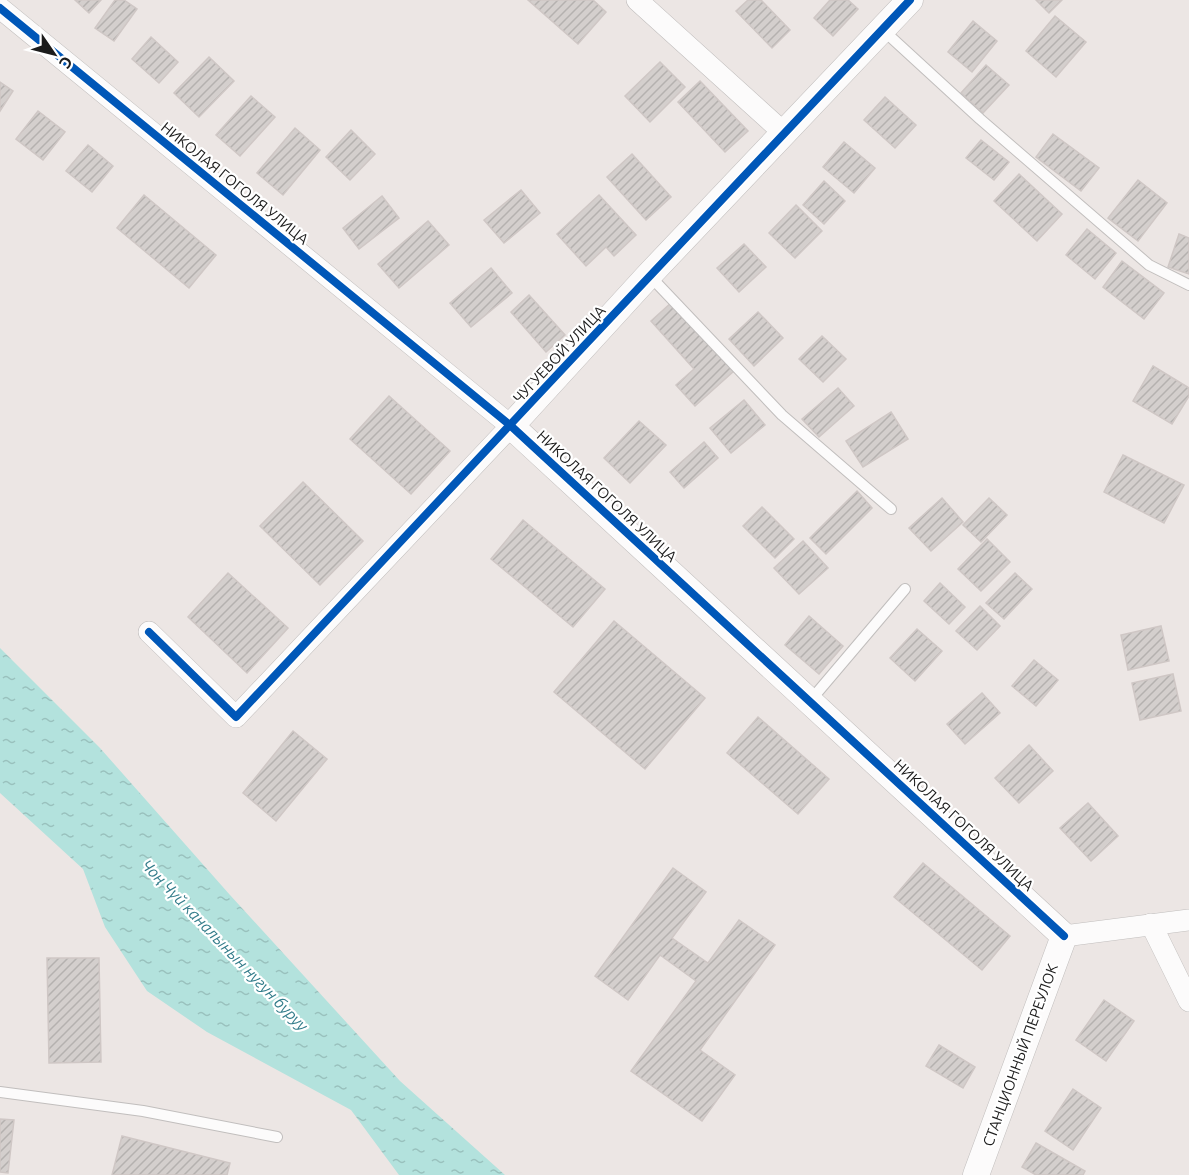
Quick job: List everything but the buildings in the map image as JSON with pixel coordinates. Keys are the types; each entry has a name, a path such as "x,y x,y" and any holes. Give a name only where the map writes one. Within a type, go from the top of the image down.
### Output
{"street":[{"path":"637,0 784,133"},
{"name":"ЧУГУЕВОЙ УЛИЦА","path":"149,632 236,717 511,426 649,275 910,0"},
{"name":"НИКОЛАЯ ГОГОЛЯ УЛИЦА","path":"0,8 511,426 1064,936"},
{"path":"1064,936 1189,920"},
{"path":"1151,924 1189,1001"},
{"name":"СТАНЦИОННЫЙ ПЕРЕУЛОК","path":"976,1175 1064,936"}],"lane":[{"path":"883,29 980,119 1149,265 1189,285"},
{"path":"649,275 782,415 891,510"},
{"path":"810,702 905,589"},
{"path":"0,1092 143,1111 277,1137"}],"water":[{"name":"Чоң Чүй каналынын нугун буруу","path":"0,648 100,748 230,895 400,1081 505,1175 399,1175 351,1110 207,1032 147,991 105,927 83,869 0,793"}],"cycle path":[{"path":"149,632 236,717 910,0"},
{"path":"0,8 511,426 1064,936"}]}
